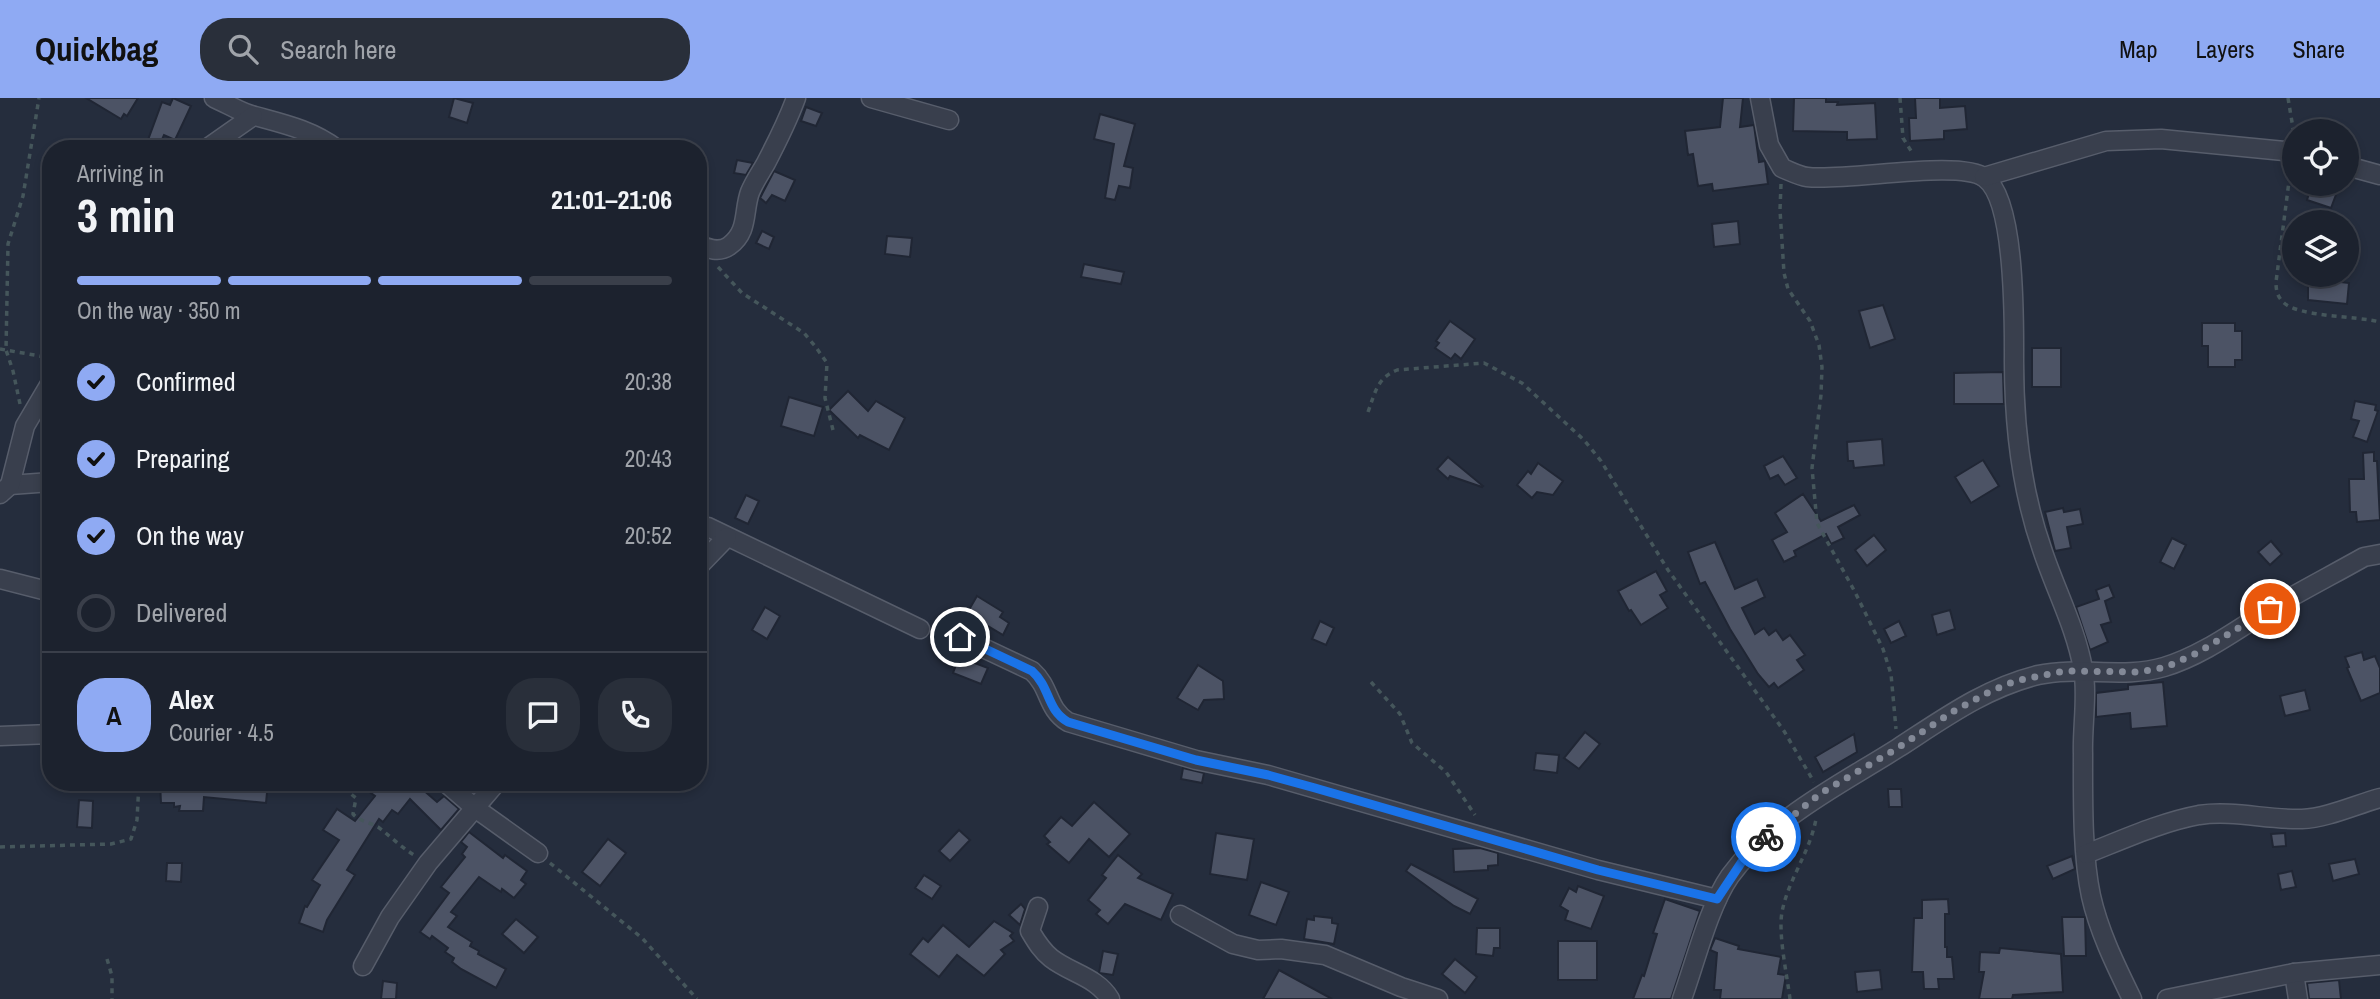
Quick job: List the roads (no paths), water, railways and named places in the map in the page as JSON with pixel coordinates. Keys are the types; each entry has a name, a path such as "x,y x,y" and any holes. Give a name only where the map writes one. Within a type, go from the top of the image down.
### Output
{"street":[{"path":"214,98 253,116 279,121 306,131 322,140"},
{"path":"707,247 723,249 731,245 746,224 750,192 789,118 796,98"},
{"path":"871,98 949,120"},
{"path":"1760,98 1769,145 1782,169 1805,177 1829,178 1962,170 1984,177 1996,191 2003,207 2014,315 2014,391 2019,456 2028,506 2084,670 2083,753 2091,895 2101,929 2132,999"},
{"path":"219,140 253,116"},
{"path":"1984,177 2106,141 2161,139 2282,145"},
{"path":"2359,169 2380,175"},
{"path":"42,398 25,426 5,490 42,484"},
{"path":"707,527 783,561 920,629"},
{"path":"707,558 727,537"},
{"path":"1682,999 1717,899 1728,879 1760,842 1821,793 1954,711 2015,681 2064,671 2140,672 2166,667 2197,653 2364,557 2380,554"},
{"path":"0,579 42,590"},
{"path":"960,637 1032,671 1042,679 1051,707 1057,716 1068,722 1196,760 1304,785 1598,870 1717,899"},
{"path":"0,736 42,734"},
{"path":"455,791 538,853"},
{"path":"363,966 390,916 428,863 489,791"},
{"path":"2087,854 2198,816 2228,813 2306,819 2380,798"},
{"path":"1038,907 1030,931 1039,946 1050,957 1100,987 1110,999"},
{"path":"1180,915 1233,944 1258,950 1280,949 1325,955 1370,975 1438,999"},
{"path":"2167,999 2294,972 2380,965"},
{"path":"2294,972 2298,999"}]}
